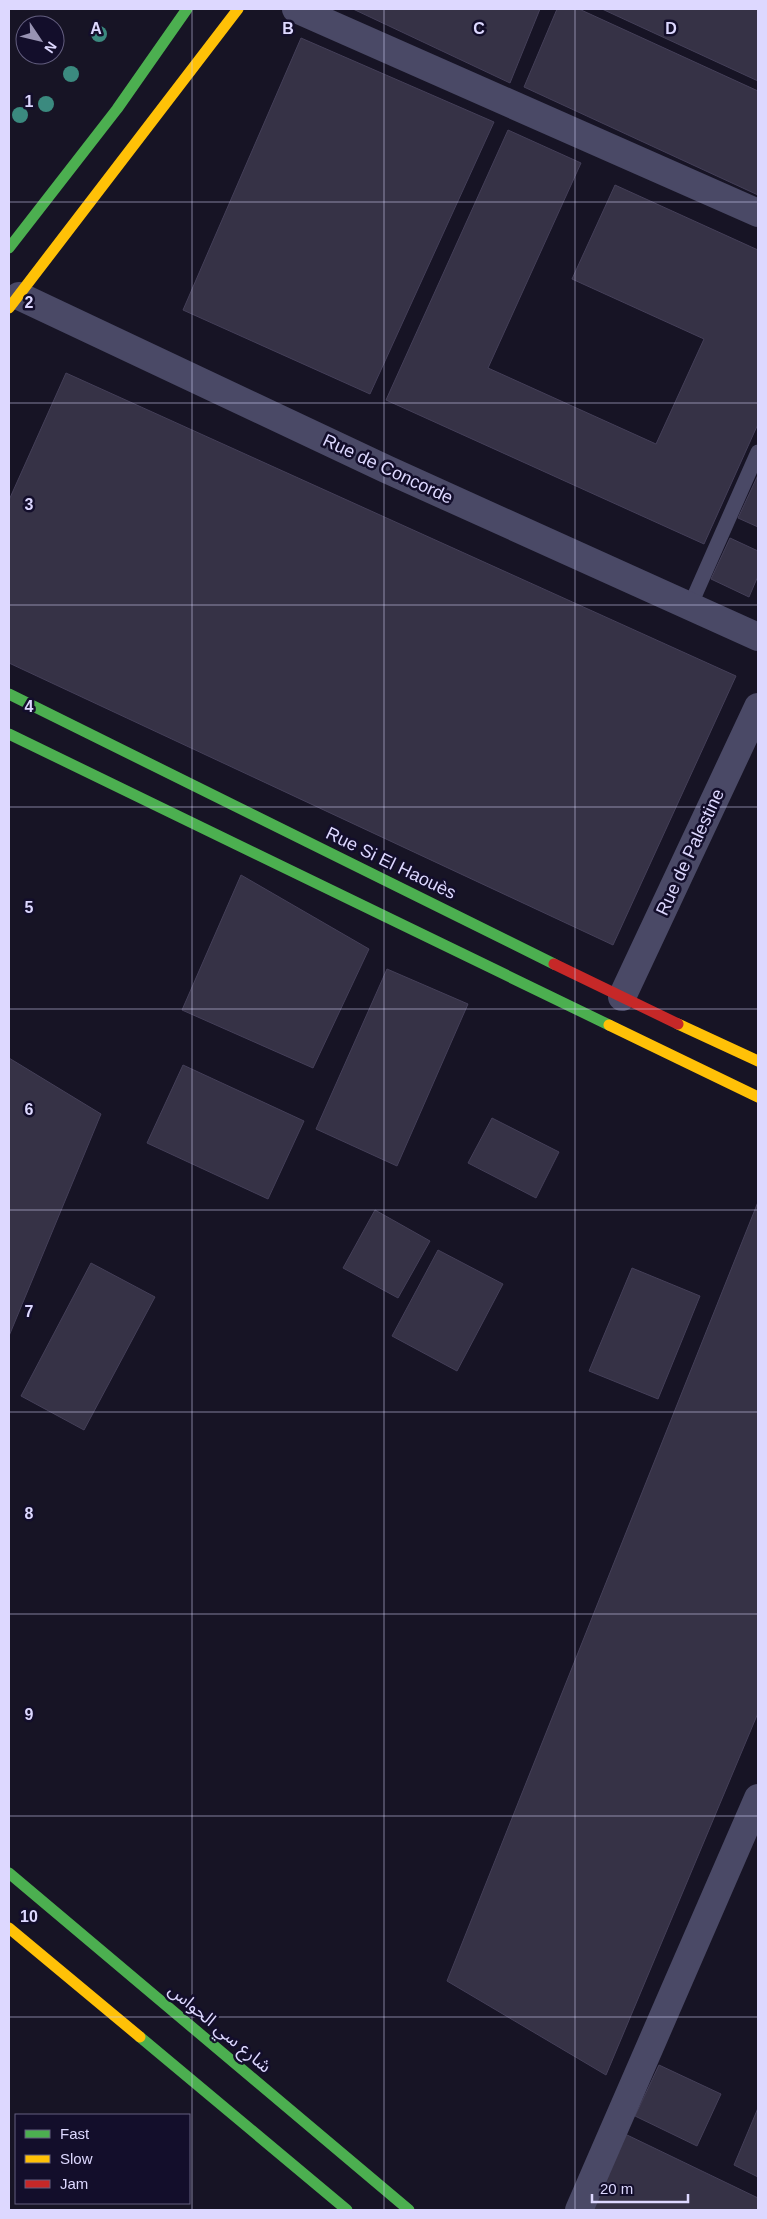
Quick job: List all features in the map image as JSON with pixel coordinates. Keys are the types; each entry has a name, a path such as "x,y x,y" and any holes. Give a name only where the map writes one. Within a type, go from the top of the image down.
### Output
{"street":[{"path":"9,248 117,109 187,9"},
{"path":"14,302 238,9"},
{"path":"296,9 758,213"},
{"name":"Rue de Concorde","path":"14,302 758,637"},
{"name":"Rue Si El Haouès","path":"9,694 622,997 758,1061"},
{"name":"Rue de Palestine","path":"622,997 758,707"},
{"path":"9,734 758,1096"},
{"path":"608,1025 622,997"},
{"path":"579,2210 758,1798"},
{"name":"شارع سي الحواس","path":"9,1873 409,2210"},
{"path":"9,1928 347,2210"}],"lane":[{"path":"690,606 758,452"}],"building":[{"path":"353,9 540,9 510,83"},
{"path":"557,9 579,9 758,91 758,195 524,87"},
{"path":"602,9 758,9 758,81"},
{"path":"301,38 494,122 370,394 183,310"},
{"path":"508,130 581,163 488,368 656,444 704,339 572,279 615,185 758,250 758,424 704,544 386,400"},
{"path":"66,373 736,676 613,945 9,663 9,500"},
{"path":"758,475 758,527 738,518"},
{"path":"730,538 758,551 758,576 749,597 711,579"},
{"path":"241,875 369,949 313,1068 182,1010"},
{"path":"387,969 468,1004 397,1166 316,1129"},
{"path":"9,1058 101,1114 9,1336"},
{"path":"183,1065 304,1121 268,1199 147,1143"},
{"path":"492,1118 559,1152 536,1198 468,1163"},
{"path":"758,1202 758,1713 606,2075 447,1981"},
{"path":"375,1210 430,1241 398,1298 343,1268"},
{"path":"438,1250 503,1284 457,1371 392,1336"},
{"path":"91,1263 155,1297 84,1430 21,1396"},
{"path":"632,1268 700,1296 658,1399 589,1371"},
{"path":"659,2065 721,2094 697,2146 635,2116"},
{"path":"758,2108 758,2177 734,2165"},
{"path":"625,2134 758,2198 758,2210 588,2210"}],"traffic: fast":[{"path":"9,248 117,109 187,9"},
{"path":"9,694 554,964"},
{"path":"9,734 609,1025"},
{"path":"9,1873 409,2210"},
{"path":"140,2037 347,2210"}],"traffic: slow":[{"path":"9,308 238,9"},
{"path":"678,1024 758,1061"},
{"path":"609,1025 758,1097"},
{"path":"9,1928 140,2037"}],"traffic: jam":[{"path":"554,964 678,1024"}]}
